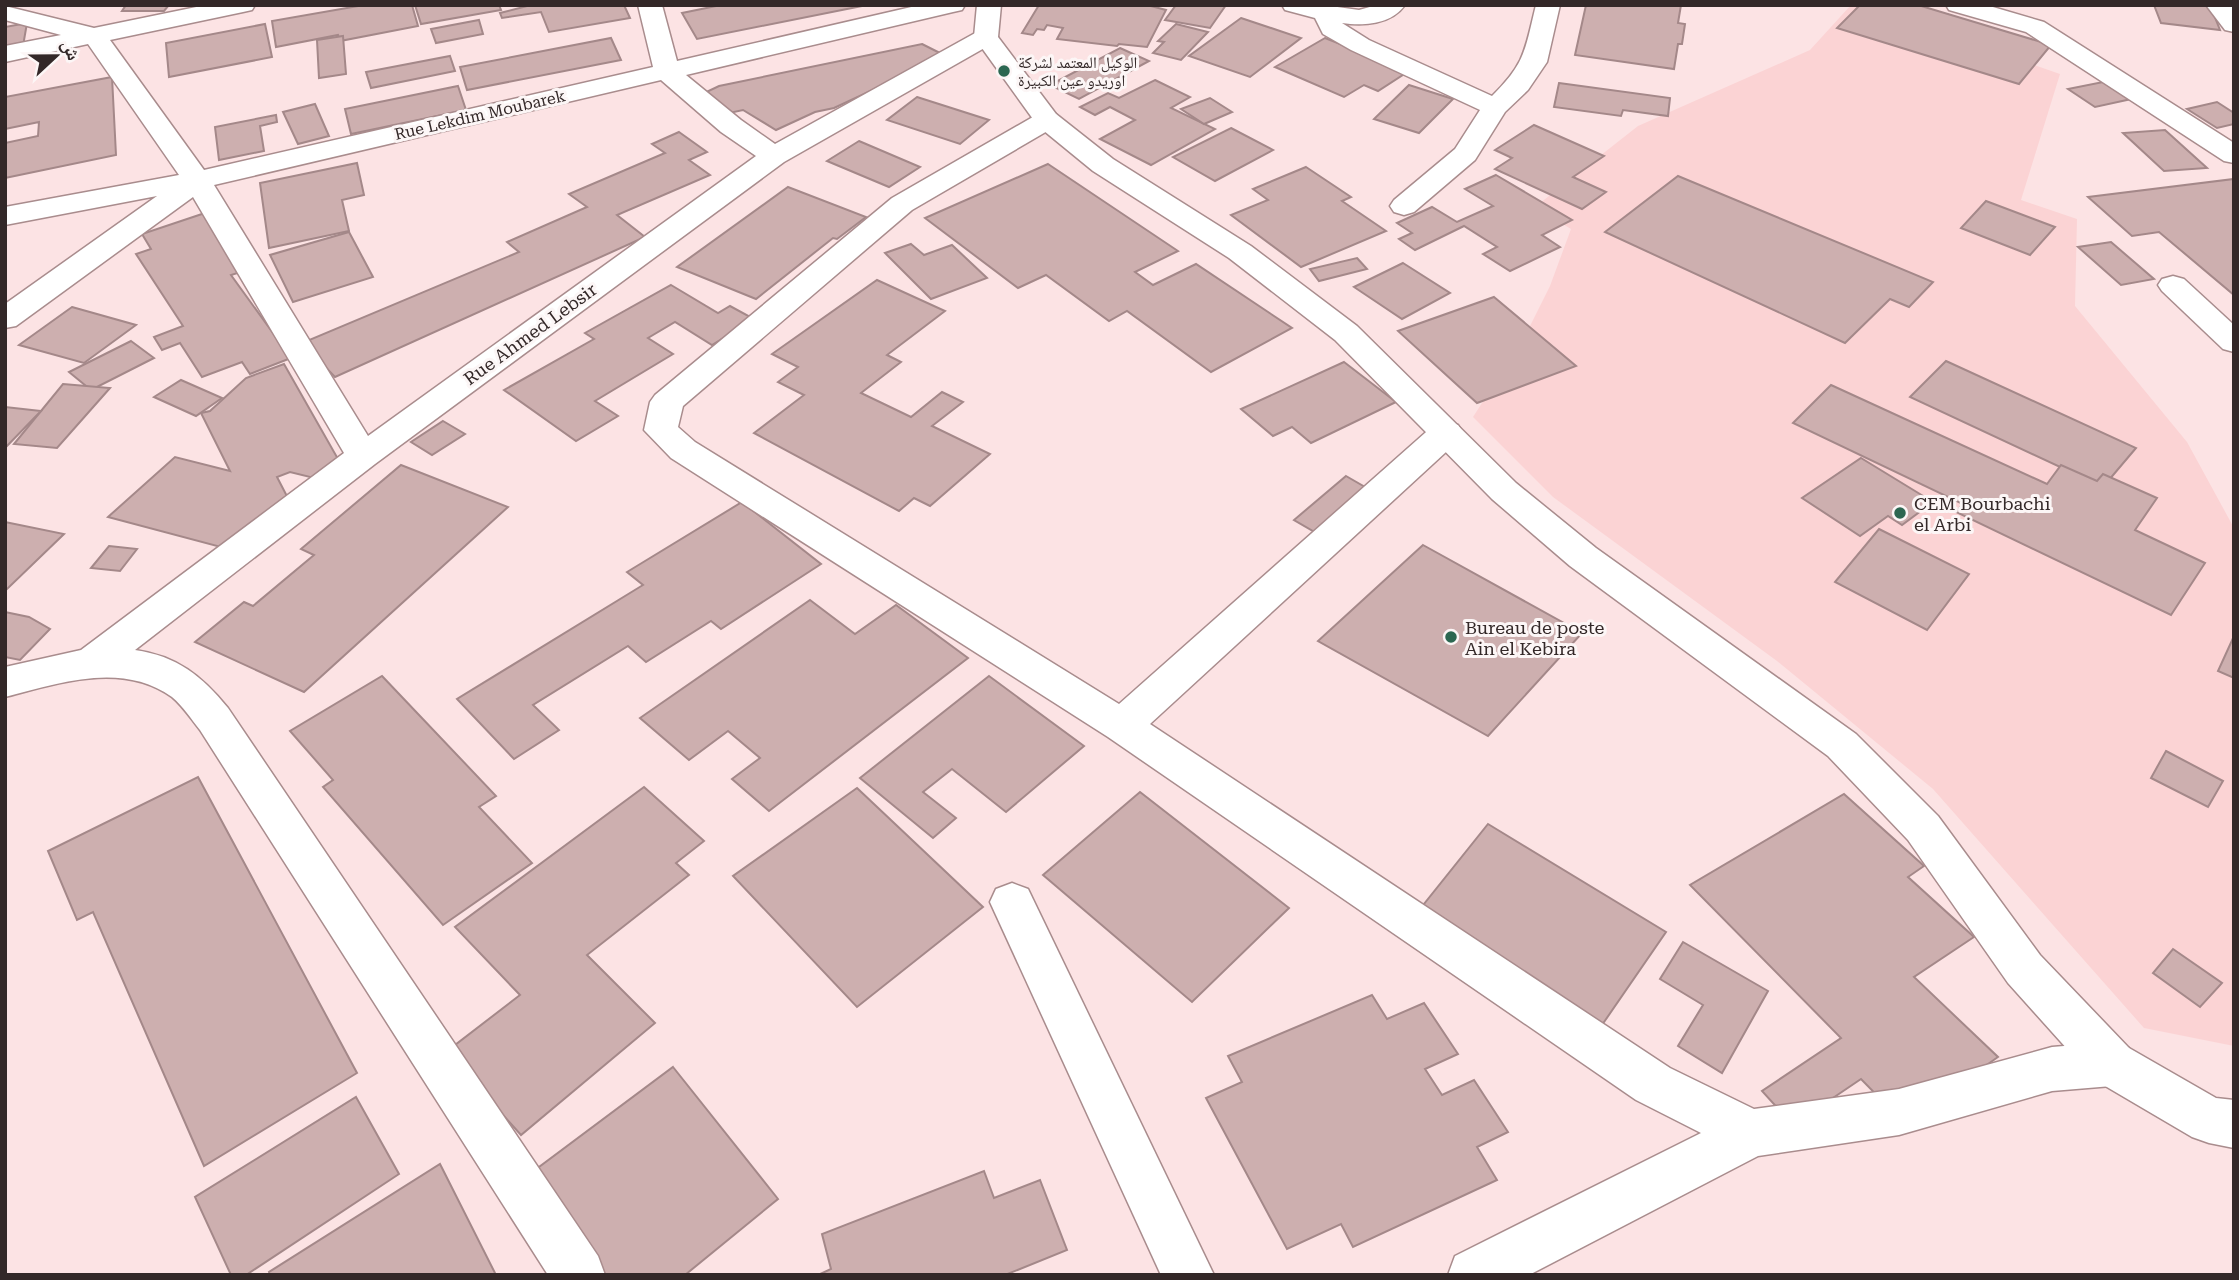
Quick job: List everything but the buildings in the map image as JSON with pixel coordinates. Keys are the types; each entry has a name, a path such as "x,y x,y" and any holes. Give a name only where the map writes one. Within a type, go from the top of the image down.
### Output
{"street":[{"path":"5,54 243,5"},
{"path":"650,5 667,72 731,126 774,156"},
{"name":"Rue Lekdim Moubarek","path":"5,216 197,180 953,5"},
{"path":"1294,5 1354,17 1378,15 1394,5"},
{"path":"1404,206 1465,154 1495,107 1519,84 1534,62 1548,5"},
{"path":"1958,5 2035,27 2234,155"},
{"path":"2218,5 2234,25"},
{"path":"5,13 95,36 197,180 363,456"},
{"path":"1325,13 1332,29 1360,45 1495,107"},
{"path":"988,21 1047,120 1103,165 1240,251 1346,333 1504,491 1583,557 1842,745 1923,828 2024,969 2112,1064 2209,1119 2234,1124"},
{"name":"Rue Ahmed Lebsir","path":"94,661 363,456 774,156 988,21"},
{"path":"1047,120 902,204 667,402 661,430 683,450 1122,726 1653,1084 1752,1133"},
{"path":"5,319 197,180"},
{"path":"2173,285 2234,342"},
{"path":"1122,726 1446,433"},
{"path":"5,682 94,661 145,667 186,687 214,719 579,1275"},
{"path":"1012,902 1188,1275"},
{"path":"1475,1275 1752,1133 1899,1112 2052,1069 2112,1064"}],"shaded area":[{"name":"CEM Bourbachi el Arbi","path":"1851,5 1900,5 2023,61 2060,74 2021,200 2077,219 2075,306 2187,442 2234,528 2234,1046 2144,1028 1933,789 1777,661 1553,497 1473,417 1525,336 1550,286 1571,229 1535,207 1638,126 1810,50"}],"place":[{"name":"الوكيل المعتمد لشركة اوريدو عين الكبيرة","path":"1004,71"},
{"name":"CEM Bourbachi el Arbi","path":"1900,513"},
{"name":"Bureau de poste Ain el Kebira","path":"1451,637"}]}
